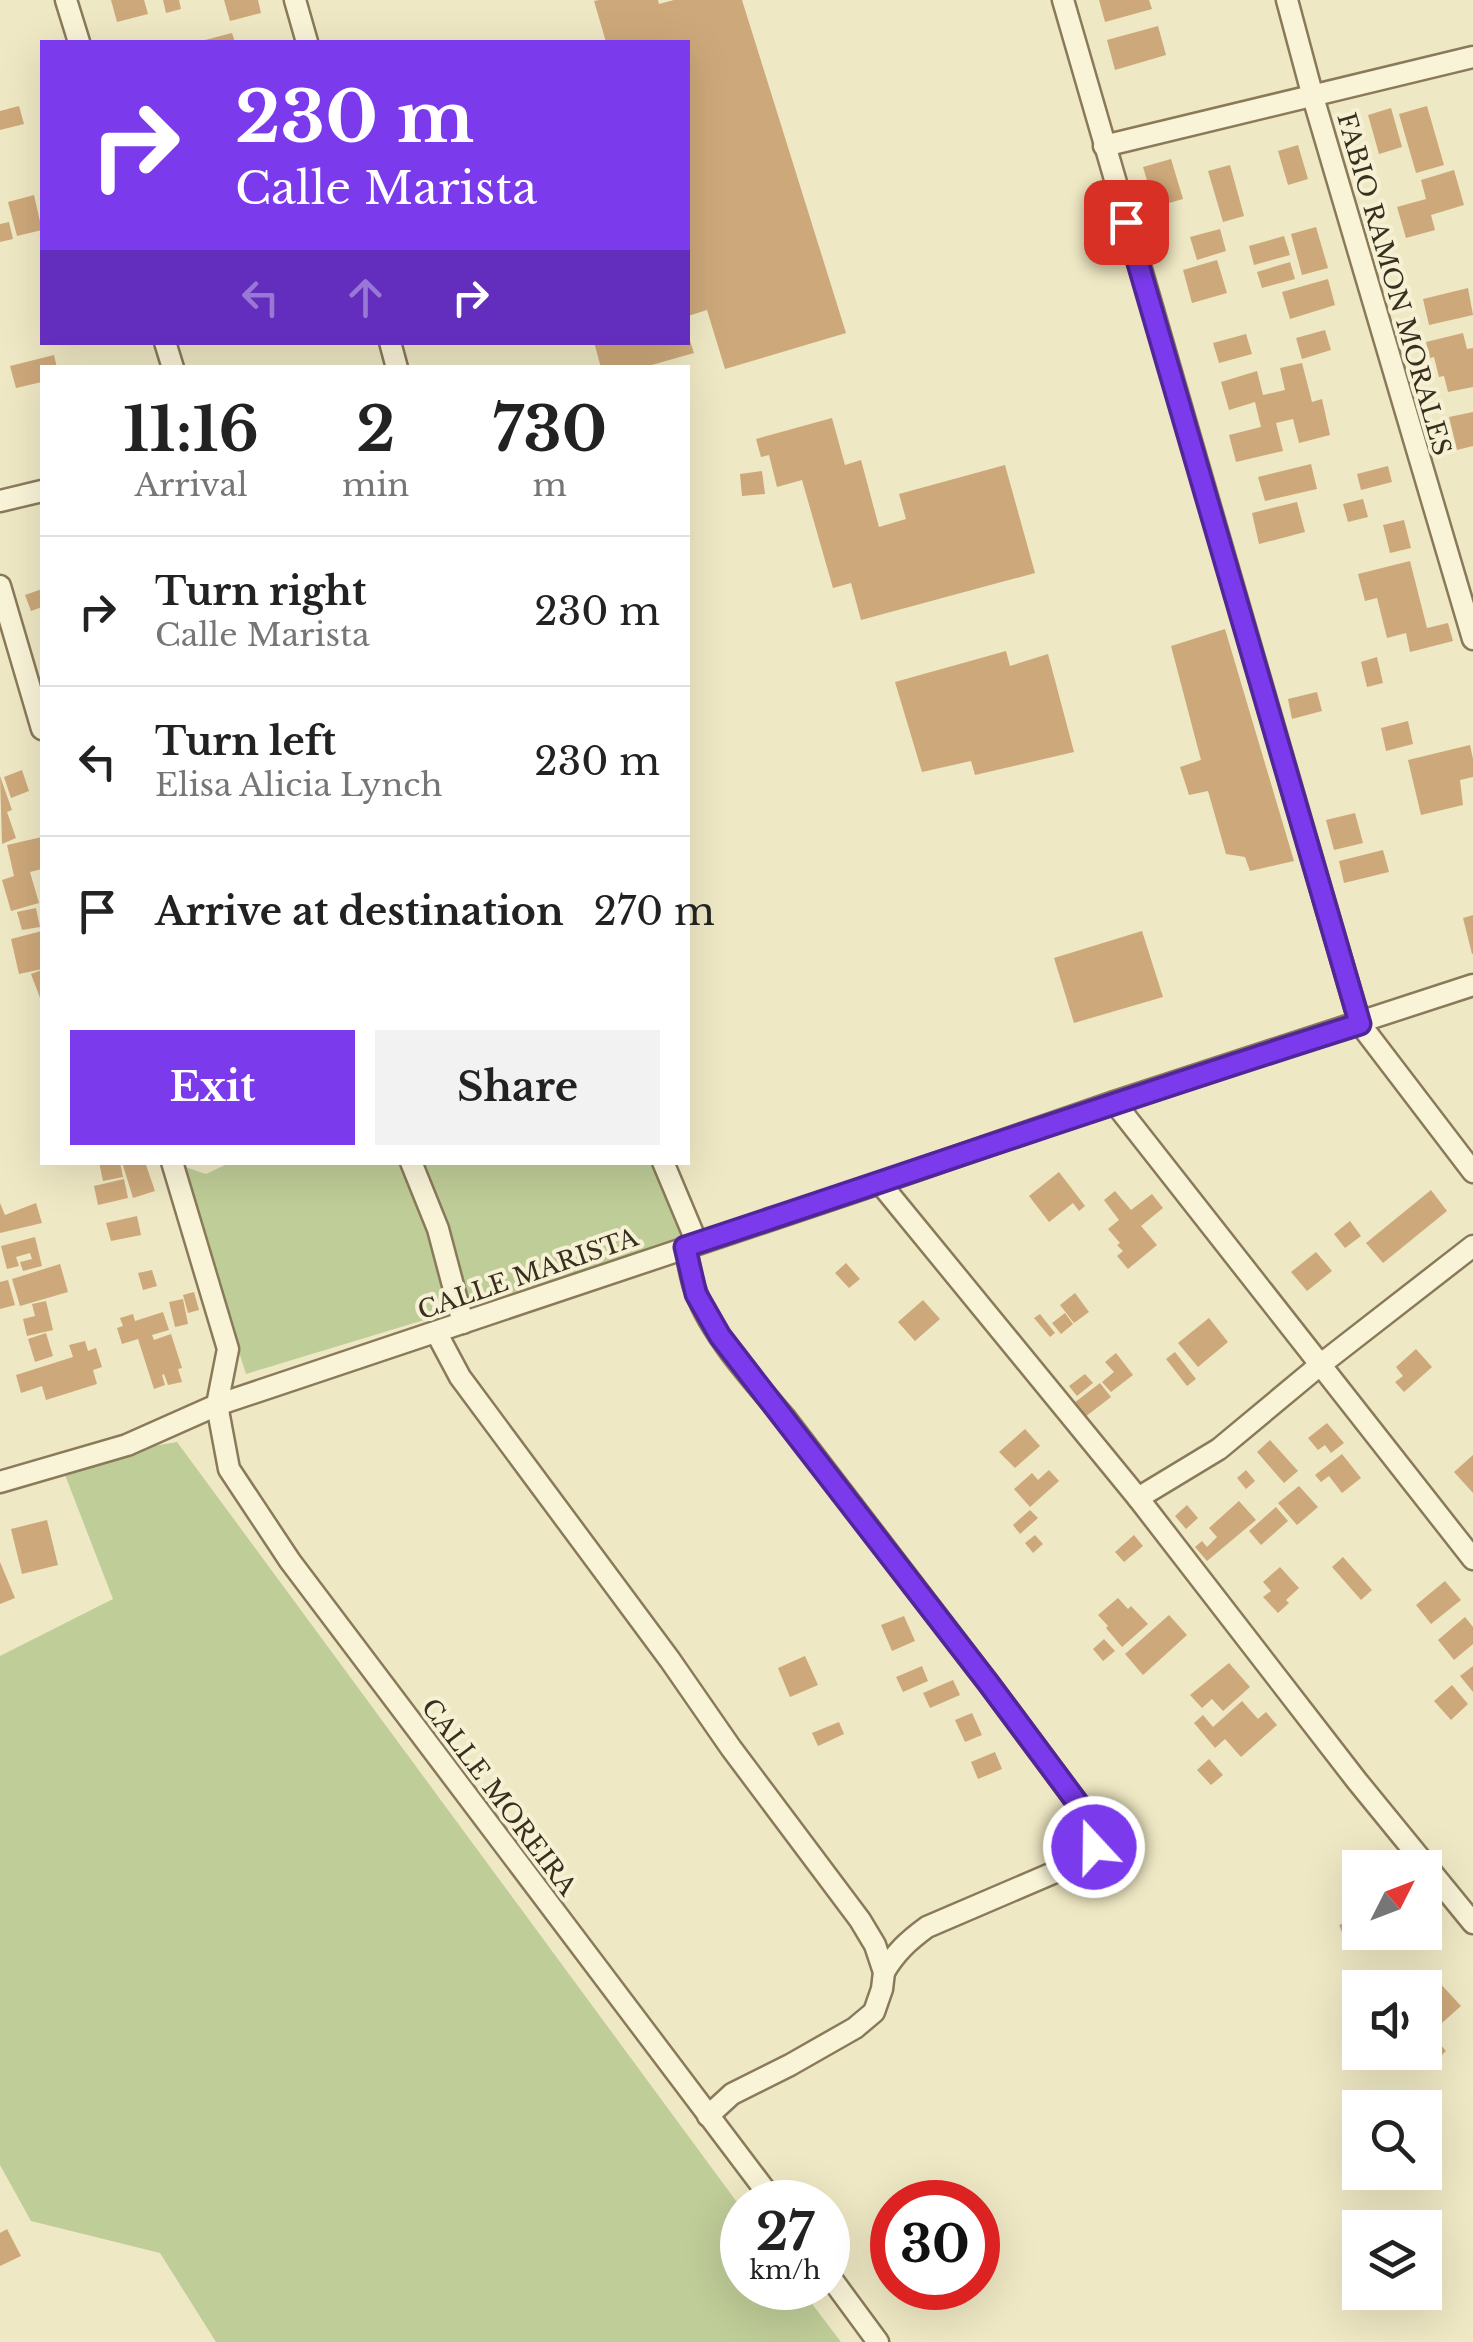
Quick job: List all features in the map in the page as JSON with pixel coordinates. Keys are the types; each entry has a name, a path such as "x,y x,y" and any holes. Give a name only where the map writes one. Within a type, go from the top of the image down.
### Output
{"street":[{"path":"66,0 78,40"},
{"path":"295,0 306,40"},
{"path":"1062,0 1360,1024 1473,1172"},
{"name":"FABIO RAMON MORALES","path":"1287,0 1473,639"},
{"path":"1104,146 1473,57"},
{"path":"0,501 40,492"},
{"path":"0,586 40,722"},
{"name":"CALLE MARISTA","path":"0,1482 127,1446 217,1405 1473,985"},
{"path":"1114,1102 1473,1559"},
{"path":"173,1165 228,1348 217,1405"},
{"path":"412,1165 438,1229 463,1323"},
{"path":"664,1165 691,1245 696,1294 720,1336 1082,1809 1093,1831 1094,1847 1081,1861 927,1928 906,1942 884,1972 874,2012 790,2065 732,2094 708,2116"},
{"path":"880,1183 1138,1498 1473,1923"},
{"path":"1138,1498 1219,1450 1320,1365 1473,1246"},
{"path":"436,1332 460,1376 860,1920 875,1945 884,1972"},
{"name":"CALLE MOREIRA","path":"217,1405 229,1469 290,1561 757,2180"},
{"path":"850,2304 878,2342"}],"green space":[{"path":"179,1165 206,1174 225,1165 665,1165 692,1239 246,1374"},
{"path":"177,1442 721,2180 720,2310 817,2310 841,2342 216,2342 160,2253 31,2221 0,2165 0,1656 113,1599 60,1462"}],"building":[{"path":"111,0 144,0 148,14 117,22"},
{"path":"163,0 179,0 181,9 166,13"},
{"path":"224,0 258,0 261,13 230,21"},
{"path":"658,0 659,4 674,0 742,0 846,333 725,369 707,310 690,315 690,40 605,40 594,1"},
{"path":"1099,0 1149,0 1152,9 1105,22"},
{"path":"1158,26 1166,55 1115,70 1107,40"},
{"path":"232,33 234,40 205,40"},
{"path":"19,106 24,124 0,130 0,111"},
{"path":"1427,106 1444,165 1416,173 1399,114"},
{"path":"1391,108 1402,147 1379,154 1368,115"},
{"path":"1298,145 1308,179 1288,185 1278,151"},
{"path":"1171,159 1183,199 1155,207 1143,167"},
{"path":"1230,165 1244,216 1223,222 1208,171"},
{"path":"1454,170 1464,205 1431,215 1435,230 1406,238 1397,207 1426,199 1421,180"},
{"path":"34,195 40,230 17,236 8,202"},
{"path":"9,222 13,239 0,242 0,224"},
{"path":"1316,227 1328,268 1302,275 1291,234"},
{"path":"1220,229 1226,251 1197,260 1190,237"},
{"path":"1284,236 1290,255 1254,265 1249,246"},
{"path":"1217,260 1227,293 1192,303 1183,270"},
{"path":"1290,262 1295,279 1262,288 1257,272"},
{"path":"1328,279 1335,305 1290,319 1282,292"},
{"path":"1468,288 1473,315 1429,325 1423,299"},
{"path":"1325,330 1331,350 1302,359 1296,338"},
{"path":"1463,333 1467,349 1473,348 1473,387 1448,392 1426,342"},
{"path":"1246,334 1252,354 1219,363 1213,343"},
{"path":"690,341 694,353 652,365 600,365 595,345 690,345"},
{"path":"54,355 56,365 40,365 40,382 16,388 10,366"},
{"path":"1302,363 1312,402 1322,399 1330,435 1299,443 1293,419 1276,423 1283,451 1236,462 1229,435 1261,427 1255,402 1229,410 1221,382 1257,371 1263,395 1285,390 1280,368"},
{"path":"1473,412 1473,446 1457,450 1449,417"},
{"path":"832,418 845,465 861,460 879,527 906,519 899,494 1005,465 1035,573 861,620 851,583 833,588 802,480 777,487 769,455 761,457 756,439"},
{"path":"1311,464 1317,489 1265,501 1258,477"},
{"path":"1388,466 1392,482 1361,490 1357,474"},
{"path":"762,471 765,494 742,496 740,474"},
{"path":"1363,499 1368,517 1348,522 1343,504"},
{"path":"1297,502 1305,532 1259,544 1252,513"},
{"path":"1404,520 1411,548 1390,553 1383,525"},
{"path":"1410,561 1427,628 1448,623 1453,641 1410,652 1406,633 1387,638 1377,598 1365,601 1358,574"},
{"path":"40,590 40,608 31,611 25,595"},
{"path":"1225,629 1294,861 1250,871 1245,857 1226,854 1208,791 1189,795 1180,767 1201,760 1171,646"},
{"path":"1006,651 1010,666 1048,654 1074,752 975,775 971,761 922,772 895,682"},
{"path":"1377,657 1383,683 1367,687 1361,662"},
{"path":"1317,692 1322,711 1292,719 1288,699"},
{"path":"1408,721 1413,744 1386,751 1381,728"},
{"path":"1470,745 1473,777 1460,780 1463,805 1421,815 1408,760"},
{"path":"22,770 29,791 11,798 4,777"},
{"path":"0,776 12,810 7,812 16,838 2,844"},
{"path":"1355,813 1363,843 1334,850 1326,820"},
{"path":"40,837 40,870 30,872 39,903 11,911 2,880 14,876 7,845"},
{"path":"1383,850 1389,872 1344,883 1339,861"},
{"path":"36,908 40,927 22,930 17,912"},
{"path":"1473,915 1473,954 1472,954 1463,918"},
{"path":"1142,931 1163,997 1074,1023 1054,958"},
{"path":"40,932 40,969 19,974 11,939"},
{"path":"40,971 40,998 31,974"},
{"path":"100,1165 121,1165 123,1177 103,1181"},
{"path":"123,1165 146,1165 155,1191 133,1198"},
{"path":"1059,1172 1085,1206 1079,1211 1073,1203 1049,1222 1029,1196"},
{"path":"124,1179 128,1198 98,1205 94,1186"},
{"path":"1431,1190 1447,1211 1383,1263 1366,1243"},
{"path":"1115,1191 1131,1210 1152,1194 1163,1208 1141,1226 1157,1245 1128,1269 1117,1256 1123,1251 1117,1245 1120,1243 1108,1229 1119,1220 1104,1200"},
{"path":"0,1203 5,1215 36,1203 42,1223 0,1233"},
{"path":"137,1216 141,1235 111,1241 106,1223"},
{"path":"1350,1221 1361,1236 1345,1248 1334,1234"},
{"path":"35,1237 42,1266 23,1271 20,1262 32,1259 30,1253 16,1257 19,1266 7,1269 1,1246"},
{"path":"1316,1252 1332,1271 1307,1291 1291,1272"},
{"path":"846,1263 860,1279 849,1288 835,1273"},
{"path":"60,1264 68,1292 20,1306 12,1279"},
{"path":"152,1270 157,1286 143,1290 138,1273"},
{"path":"8,1280 15,1305 0,1309 0,1282"},
{"path":"194,1292 199,1310 188,1313 183,1295"},
{"path":"1075,1293 1089,1312 1074,1323 1060,1305"},
{"path":"183,1299 188,1324 175,1327 169,1302"},
{"path":"923,1300 940,1319 915,1341 898,1322"},
{"path":"46,1301 53,1330 27,1336 23,1319 35,1316 32,1304"},
{"path":"163,1312 169,1330 152,1335 154,1340 171,1334 182,1368 178,1369 182,1382 168,1385 164,1374 165,1385 154,1389 138,1339 122,1344 117,1328 123,1326 120,1318 133,1314 135,1321"},
{"path":"1065,1313 1073,1324 1061,1334 1052,1323"},
{"path":"1040,1314 1055,1333 1050,1337 1034,1318"},
{"path":"1209,1318 1228,1342 1198,1367 1178,1343"},
{"path":"46,1333 53,1356 35,1362 28,1339"},
{"path":"85,1341 88,1351 96,1348 102,1367 93,1370 97,1384 46,1400 42,1386 21,1393 16,1375 73,1357 69,1345"},
{"path":"1416,1349 1432,1367 1404,1392 1395,1382 1403,1376 1396,1367"},
{"path":"1175,1352 1196,1379 1187,1386 1166,1359"},
{"path":"1116,1353 1133,1375 1111,1392 1102,1382 1114,1372 1105,1362"},
{"path":"1085,1374 1093,1383 1077,1396 1069,1386"},
{"path":"1100,1383 1111,1397 1085,1417 1074,1403"},
{"path":"1327,1423 1344,1443 1331,1453 1325,1445 1318,1450 1308,1438"},
{"path":"1025,1429 1040,1446 1015,1468 999,1452"},
{"path":"1270,1440 1298,1471 1284,1483 1257,1452"},
{"path":"1342,1454 1361,1478 1342,1493 1329,1476 1321,1482 1315,1475"},
{"path":"1473,1455 1473,1493 1454,1472"},
{"path":"1049,1470 1059,1481 1030,1507 1014,1489 1032,1473 1038,1480"},
{"path":"1246,1470 1255,1481 1246,1489 1237,1478"},
{"path":"1299,1486 1318,1507 1297,1525 1278,1503"},
{"path":"1239,1501 1256,1520 1207,1561 1195,1547 1202,1541 1207,1547 1217,1537 1209,1528"},
{"path":"1187,1505 1198,1518 1186,1529 1175,1516"},
{"path":"1276,1507 1288,1521 1261,1545 1249,1531"},
{"path":"1030,1510 1038,1518 1020,1534 1013,1525"},
{"path":"47,1520 58,1565 22,1574 11,1529"},
{"path":"1035,1535 1043,1544 1033,1553 1025,1543"},
{"path":"1134,1535 1143,1546 1124,1562 1115,1552"},
{"path":"1343,1557 1372,1590 1361,1600 1332,1567"},
{"path":"0,1562 15,1598 0,1604"},
{"path":"1280,1567 1299,1588 1278,1613 1263,1597 1271,1591 1263,1582"},
{"path":"1445,1581 1461,1600 1431,1624 1416,1605"},
{"path":"1118,1598 1148,1624 1122,1647 1098,1615"},
{"path":"1169,1615 1187,1635 1143,1675 1125,1654"},
{"path":"904,1616 915,1641 892,1651 881,1625"},
{"path":"1465,1617 1473,1627 1473,1644 1454,1660 1438,1640"},
{"path":"1104,1639 1115,1651 1103,1661 1093,1649"},
{"path":"805,1656 818,1685 790,1697 778,1668"},
{"path":"1229,1663 1250,1687 1223,1711 1212,1699 1202,1708 1190,1695"},
{"path":"922,1666 928,1681 903,1692 896,1677"},
{"path":"1473,1666 1473,1692 1460,1676"},
{"path":"953,1680 960,1695 930,1708 923,1693"},
{"path":"1452,1685 1468,1704 1451,1720 1434,1701"},
{"path":"1242,1701 1258,1719 1266,1712 1277,1725 1241,1757 1225,1739 1215,1748 1194,1723 1203,1715 1213,1727"},
{"path":"972,1713 982,1735 965,1742 955,1720"},
{"path":"839,1722 844,1734 818,1746 812,1733"},
{"path":"995,1752 1002,1769 978,1779 971,1762"},
{"path":"1209,1759 1223,1775 1211,1785 1197,1770"},
{"path":"1442,1985 1461,2006 1442,2023"},
{"path":"7,2229 21,2256 0,2266 0,2233"}],"route":[{"path":"1094,1847 1093,1831 1082,1809 720,1336 696,1294 685,1247 1114,1102 1360,1024 1126,222"}]}
